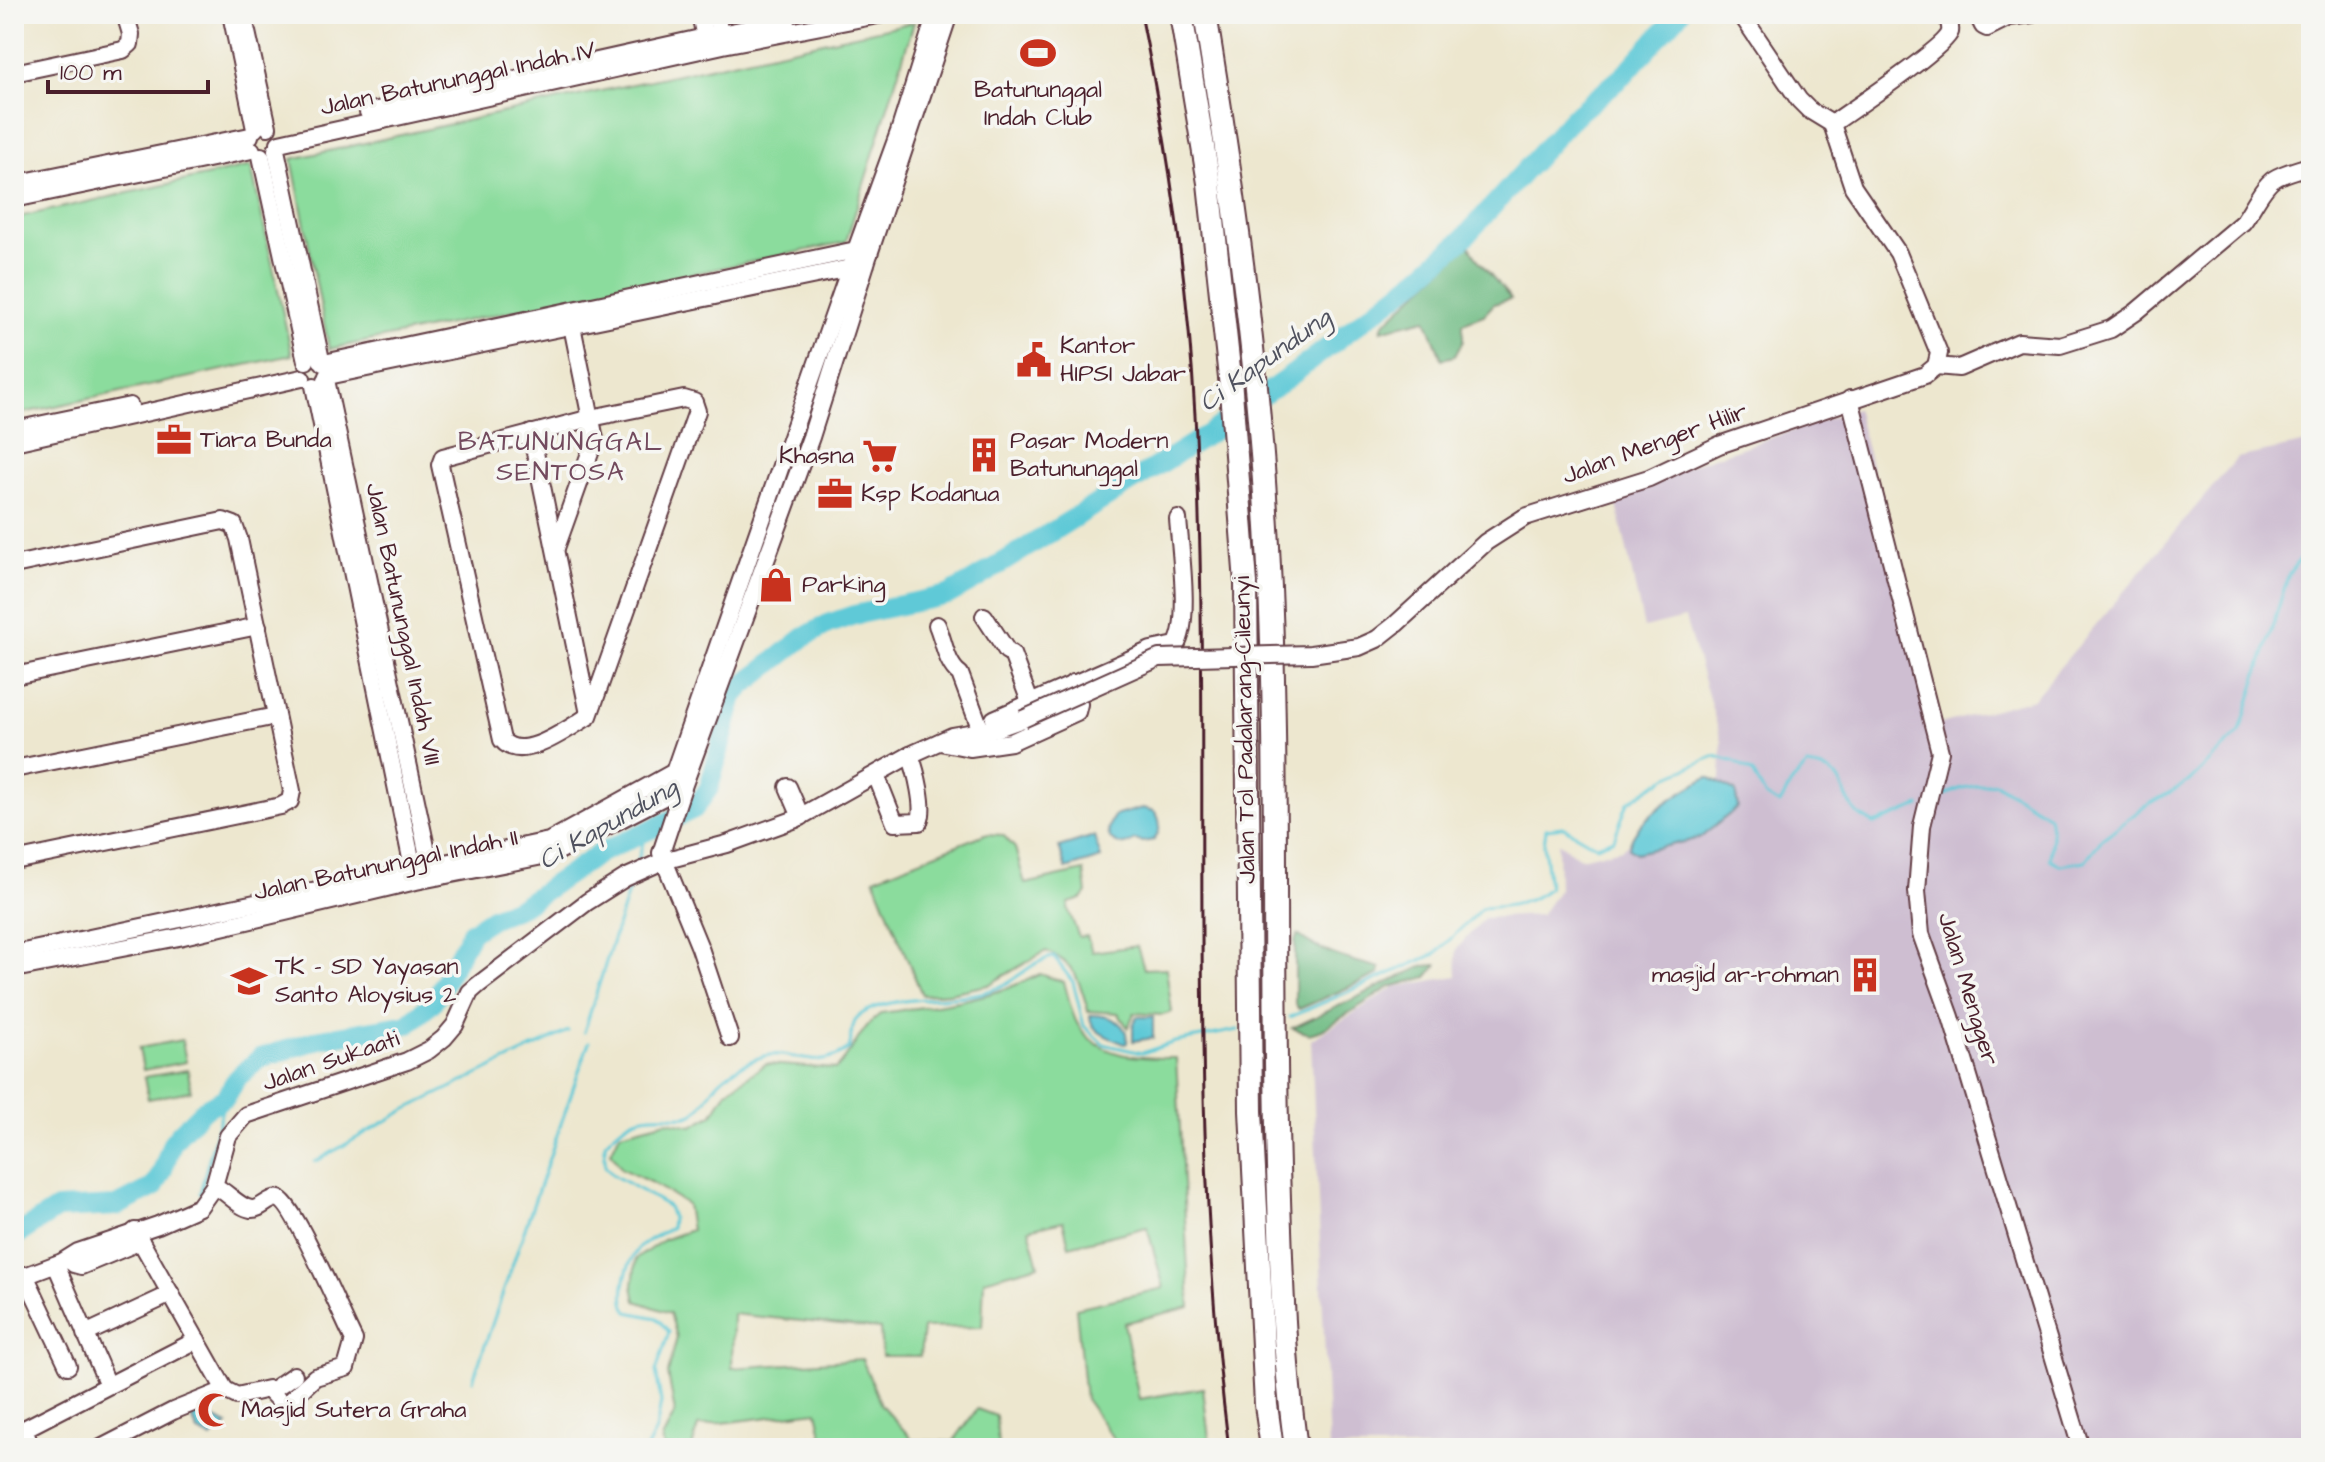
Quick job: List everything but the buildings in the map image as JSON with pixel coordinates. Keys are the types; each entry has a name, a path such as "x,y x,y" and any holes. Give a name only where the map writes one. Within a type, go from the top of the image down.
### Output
{"highway":[{"name":"Jalan Tol Padalarang–Cileunyi","path":"1181,14 1209,183 1235,431 1247,599 1251,1111 1265,1378 1272,1448"},
{"name":"Jalan Tol Padalarang–Cileunyi","path":"1205,14 1232,178 1254,367 1269,566 1275,1065 1282,1307 1296,1448"}],"street":[{"path":"14,73 123,50 130,44 131,34 125,14"},
{"name":"Jalan Batununggal Indah VIII","path":"231,14 265,141"},
{"name":"Jalan Batununggal Indah VIII","path":"243,14 265,141 422,873"},
{"path":"700,14 714,41"},
{"path":"714,41 716,14"},
{"name":"Jalan Batununggal Indah IV","path":"18,191 265,141 825,14"},
{"name":"Jalan Batununggal Indah IV","path":"714,41 883,14"},
{"path":"730,1038 700,948 662,857 678,787 811,437 860,259 936,14"},
{"path":"860,259 949,14"},
{"path":"1741,14 1799,100 1832,124 1853,187 1898,253 1939,353 1936,366"},
{"path":"1832,124 1933,51 1949,36 1947,18 1969,14"},
{"path":"1977,14 1987,28 2009,17 2032,14"},
{"name":"Jalan Menger Hilir","path":"945,739 998,728 1023,719 1159,658 1311,654 1359,647 1377,639 1486,542 1525,517 1649,478 1719,445 1925,375 1936,366 1959,368 2019,342 2060,345 2116,326 2243,222 2256,206 2265,186 2289,172 2311,165"},
{"path":"14,431 860,259"},
{"path":"555,549 595,439 586,420 565,319"},
{"path":"14,442 315,372"},
{"path":"684,399 694,402 697,411 589,716 547,741 519,750 507,747 502,740 440,465 443,457 451,453 531,433 684,399"},
{"name":"Jalan Mengger","path":"1850,399 1940,752 1926,803 1917,891 1921,934 1955,1027 2081,1448"},
{"path":"531,433 589,716"},
{"path":"945,739 1151,650 1176,645 1181,637 1184,614 1178,519"},
{"path":"14,565 223,521 234,525 292,791 290,801 281,806 14,861"},
{"path":"984,616 1012,654 1030,702"},
{"path":"937,625 947,648 947,656 953,669 960,674 979,725"},
{"path":"14,676 258,626"},
{"path":"945,739 970,748 1011,742 1077,712 1079,704 1073,683"},
{"path":"14,769 276,716"},
{"name":"Jalan Sukaati","path":"214,1186 225,1142 246,1115 407,1061 429,1050 455,1025 467,997 478,985 587,902 625,878 662,857 727,844 801,817 910,755 945,739"},
{"path":"876,775 895,823 919,822 923,815 917,775 910,755"},
{"name":"Jalan Batununggal Indah II","path":"14,954 422,873 553,854 678,787"},
{"path":"788,787 801,817"},
{"name":"Jalan Batununggal Indah II","path":"14,969 179,937 422,873"},
{"path":"68,1366 20,1278 62,1262 78,1252 140,1240 196,1209 214,1186 253,1209 275,1199 281,1200 306,1239 354,1340 342,1372 315,1377 284,1406 270,1390"},
{"path":"140,1240 225,1390 237,1396 270,1390 294,1375"},
{"path":"62,1262 85,1334 108,1385"},
{"path":"85,1334 171,1294"},
{"path":"31,1448 24,1429 197,1340"},
{"path":"101,1448 173,1411 225,1390"}],"shaded area":[{"path":"1856,409 1940,724 2033,699 2237,458 2311,442 2311,1448 1329,1448 1311,1040 1395,987 1457,976 1456,950 1484,918 1541,915 1559,889 1558,842 1580,858 1622,849 1666,809 1721,779 1722,742 1685,618 1644,628 1614,491"}],"green space":[{"path":"914,22 846,242 329,349 292,159"},
{"path":"251,166 292,355 14,415 14,218"},
{"path":"1469,245 1511,299 1494,304 1484,315 1463,323 1463,341 1455,356 1442,359 1426,319 1381,330 1383,324"},
{"path":"985,834 1003,835 1015,848 1025,884 1084,871 1087,893 1082,899 1069,903 1068,909 1079,937 1087,936 1092,952 1137,946 1144,969 1166,968 1172,1012 1163,1015 1134,1013 1128,1028 1118,1013 1088,1011 1075,975 1064,961 1046,951 988,985 922,995 874,878"},
{"path":"1298,935 1327,952 1380,968 1379,974 1299,1009 1295,1005 1295,941"},
{"path":"1437,965 1427,977 1390,987 1322,1030 1309,1034 1292,1028 1423,966"},
{"path":"1040,974 1064,982 1078,1025 1098,1044 1135,1057 1176,1058 1190,1307 1124,1323 1139,1399 1203,1388 1210,1448 1120,1448 1085,1399 1076,1308 1164,1288 1147,1227 1069,1246 1063,1221 1029,1229 1039,1265 984,1280 982,1327 923,1328 920,1356 882,1356 880,1329 733,1314 732,1368 862,1359 881,1405 913,1440 953,1442 977,1409 996,1416 998,1448 817,1448 822,1434 817,1411 698,1426 692,1448 664,1448 662,1439 675,1413 668,1373 677,1337 670,1313 636,1301 633,1286 636,1259 663,1240 691,1230 687,1204 622,1169 611,1152 620,1133 667,1121 692,1126 712,1115 727,1091 766,1064 836,1069 868,1025 882,1013 983,996"},
{"path":"182,1040 186,1062 143,1070 139,1048"},
{"path":"188,1070 191,1091 148,1099 144,1077"}],"water":[{"path":"1708,777 1735,791 1738,807 1700,838 1636,853 1629,848 1632,837 1649,817"},
{"path":"1142,808 1154,811 1158,818 1159,829 1154,840 1135,840 1126,845 1111,839 1108,832 1114,816"},
{"path":"1094,836 1101,858 1066,869 1059,847"},
{"path":"1090,1015 1104,1016 1121,1024 1128,1043 1097,1031"},
{"path":"1137,1017 1153,1017 1153,1038 1133,1041 1133,1026"},
{"path":"198,1411 228,1425 211,1438 198,1432 191,1416"}],"waterway":[{"name":"Ci Kapundung","path":"14,1237 57,1209 117,1206 154,1187 172,1143 179,1134 204,1109 225,1098 237,1078 260,1058 320,1039 408,1024 438,994 471,932 492,918 522,906 600,853 694,809 709,788 734,696 803,638 828,624 854,615 948,595 1213,431 1293,374 1421,276 1464,238 1573,117 1623,76 1679,14"},
{"path":"1934,800 1962,788 1995,783 2049,816 2052,835 2050,859 2060,865 2085,861 2102,839 2144,807 2190,781 2240,732 2289,573 2304,554 2311,551"},
{"path":"1290,1017 1435,954 1482,908 1517,904 1541,894 1549,888 1544,844 1546,829 1563,827 1596,846 1614,839 1628,802 1667,777 1715,756 1735,762 1753,773 1766,797 1780,804 1792,782 1807,766 1821,768 1836,776 1857,813 1874,824 1920,806"},
{"path":"637,863 647,830"},
{"path":"584,1032 630,886"},
{"path":"647,1448 656,1430 661,1402 656,1371 669,1332 657,1318 628,1312 624,1287 637,1250 671,1228 672,1218 668,1206 613,1175 605,1166 605,1143 627,1123 641,1117 691,1115 721,1080 739,1067 765,1056 786,1055 815,1060 837,1056 849,1049 857,1018 874,1008 889,1003 961,996 994,989 1038,962 1054,957 1073,982 1084,1026 1103,1044 1142,1053 1175,1042 1238,1030"},
{"path":"315,1162 407,1109 568,1031"},
{"path":"473,1380 589,1042"},
{"path":"200,1193 225,1098"}],"railway":[{"path":"1141,14 1176,213 1195,415 1200,544 1203,1061 1207,1190 1215,1319 1229,1448"}],"place":[{"name":"Batununggal Indah Club","path":"1038,53"},
{"name":"Kantor HIPSI Jabar","path":"1034,360"},
{"name":"Tiara Bunda","path":"174,440"},
{"name":"Pasar Modern Batununggal","path":"984,455"},
{"name":"Khasna","path":"880,456"},
{"name":"Ksp Kodanua","path":"835,494"},
{"name":"Parking","path":"776,585"},
{"name":"masjid ar-rohman","path":"1865,975"},
{"name":"TK - SD Yayasan Santo Aloysius 2","path":"249,981"},
{"name":"Masjid Sutera Graha","path":"215,1410"}],"district":[{"name":"BATUNUNGGAL SENTOSA","path":"561,457"}]}
